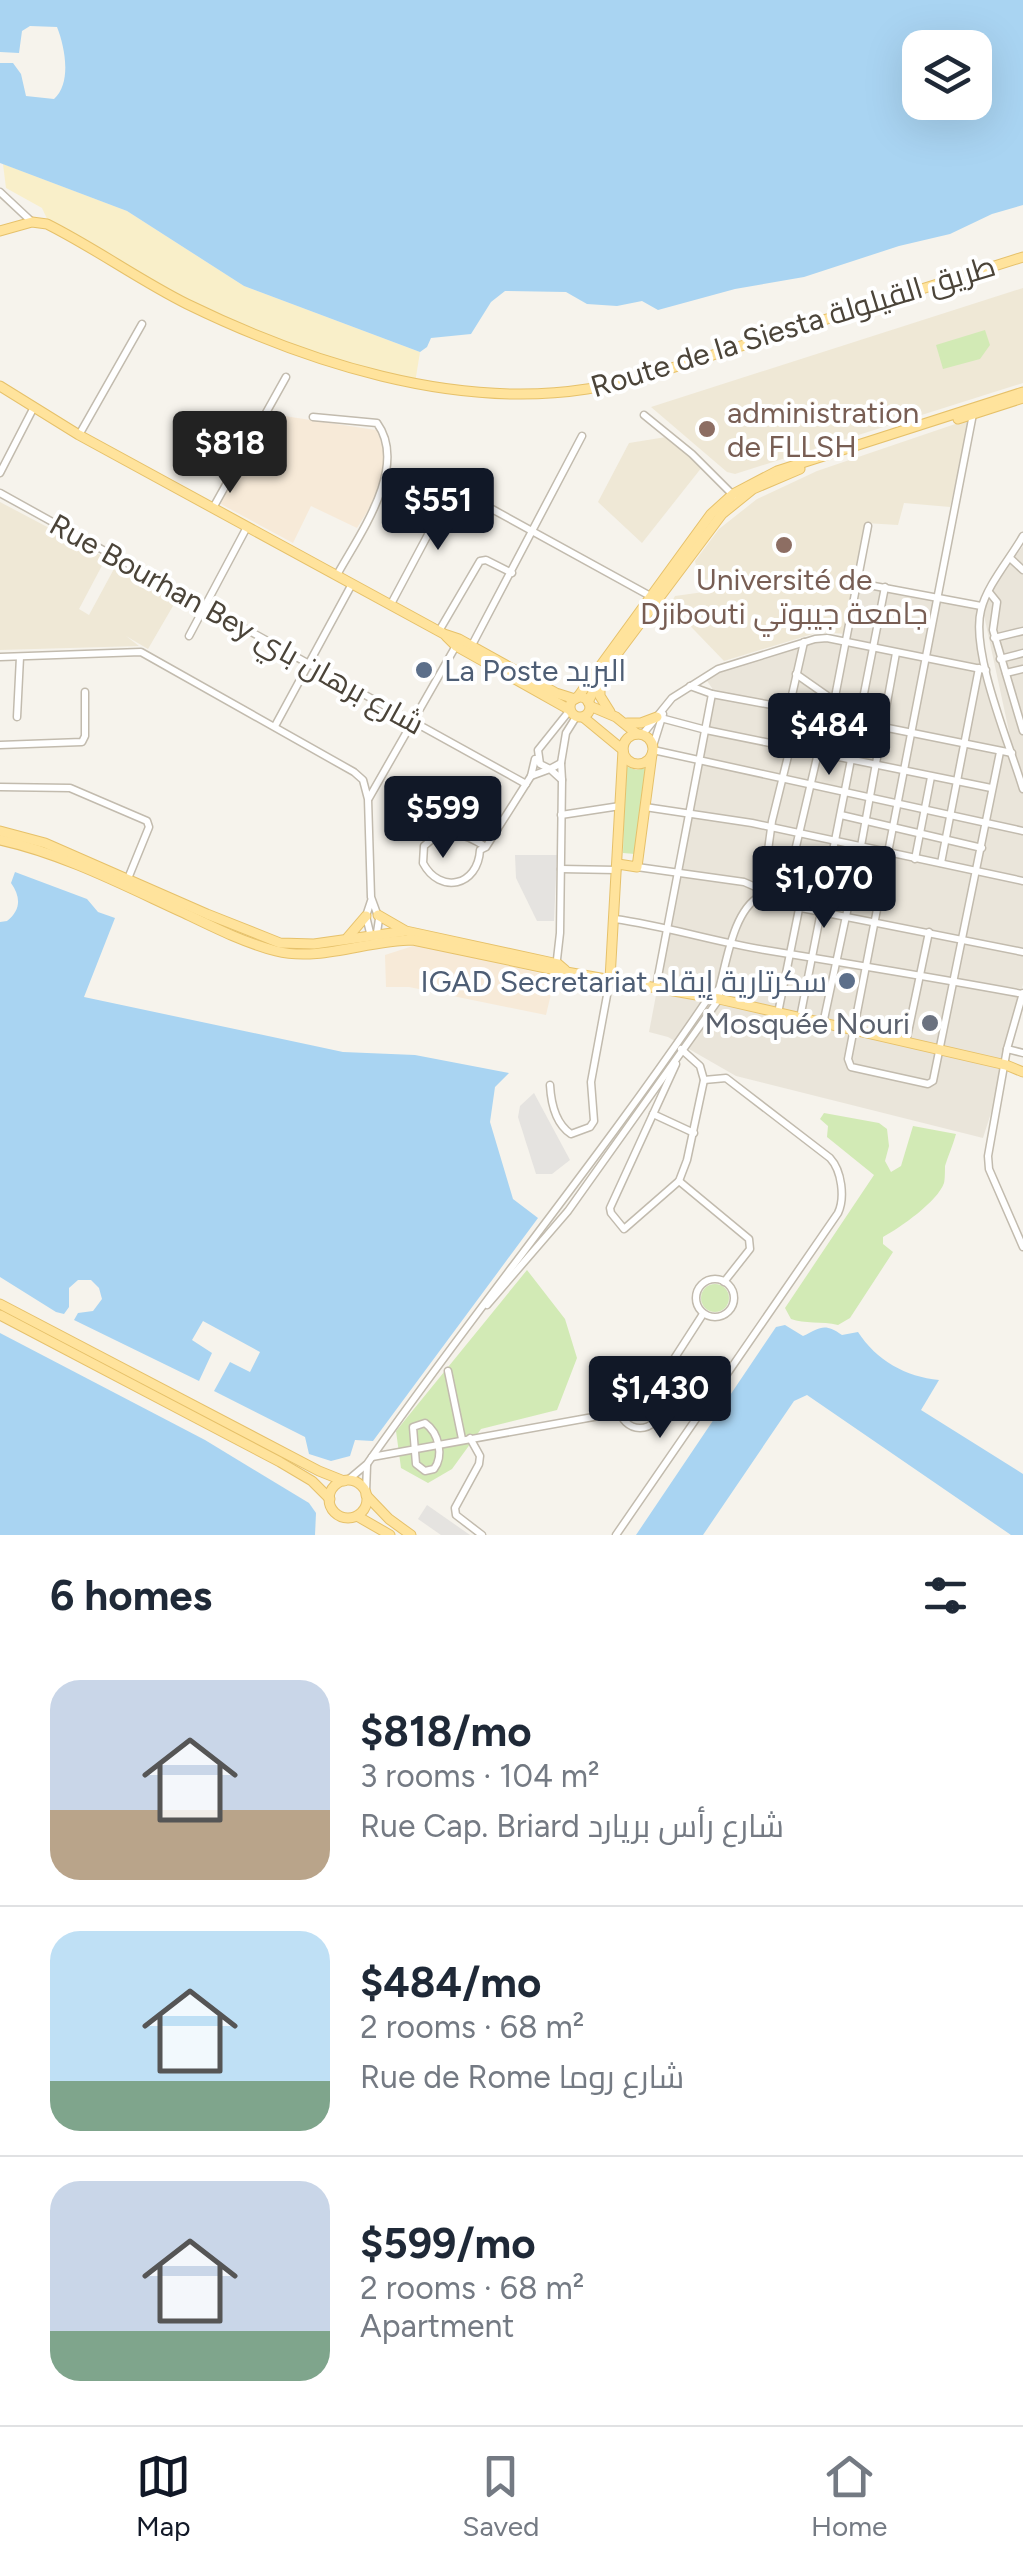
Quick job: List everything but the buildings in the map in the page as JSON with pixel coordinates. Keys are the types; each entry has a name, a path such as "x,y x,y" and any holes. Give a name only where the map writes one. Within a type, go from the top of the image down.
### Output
{"main road":[{"path":"0,231 32,222"},
{"name":"Route de la Siesta طريق القيلولة","path":"32,222 47,224 74,237 210,314 350,368 413,384 516,393 588,389 640,378 1023,256"},
{"path":"0,386 212,509 470,649 576,715 623,750 627,760 636,764 646,762 652,750"},
{"path":"576,715 576,698 735,498 779,477 1023,395"},
{"path":"576,715 589,704 602,674 654,598"},
{"path":"470,649 620,720 640,734 652,750 637,866 618,867"},
{"path":"602,674 600,696 620,720 641,723 661,715"},
{"path":"610,979 623,750 625,741 640,734"},
{"path":"0,831 45,843 127,883"},
{"path":"0,840 48,853 127,883 279,947 317,952 412,940 656,988 716,995 800,1020 1016,1068"},
{"path":"378,914 406,931"},
{"path":"348,938 366,916"},
{"path":"279,947 406,931 559,968"},
{"path":"0,1304 318,1472 359,1484 389,1519 410,1535"},
{"path":"0,1316 280,1462 312,1481 330,1499"},
{"path":"346,1480 334,1487 332,1508 339,1516 357,1516 390,1535"},
{"path":"357,1516 365,1507 366,1494"}],"street":[{"path":"0,192 32,222"},
{"path":"80,435 142,324"},
{"path":"212,509 286,377"},
{"path":"1,469 35,406"},
{"path":"973,412 923,658 849,1064 881,1075 931,1084 1000,752"},
{"path":"644,416 692,454 735,498"},
{"path":"313,417 378,423 388,438 388,468 369,520 337,574"},
{"path":"470,649 582,436"},
{"path":"391,604 432,526 448,484"},
{"name":"Rue Bourhan Bey شارع برهان باي","path":"0,494 526,784"},
{"path":"492,508 654,598"},
{"path":"637,866 744,882 767,904 779,899 833,717 868,526"},
{"path":"189,636 247,528"},
{"path":"1023,536 981,606 978,636 982,669 1023,789"},
{"path":"1010,558 1023,570"},
{"path":"441,632 480,561 486,560 512,574"},
{"path":"275,726 353,583"},
{"path":"858,583 981,606"},
{"path":"800,1020 885,587"},
{"path":"989,592 997,602 992,630 1023,731"},
{"path":"994,638 1023,632"},
{"path":"640,734 661,715 672,698 718,669 804,642 827,638 982,669"},
{"path":"368,799 458,642"},
{"path":"346,1480 370,1460 489,1295 605,1147 716,995 732,942 759,893 790,748 783,735 804,642"},
{"path":"0,657 141,652 354,772 363,780 368,799 372,900 378,914 373,933"},
{"path":"822,1024 861,846 896,653"},
{"path":"1000,658 1023,653"},
{"path":"17,717 20,657"},
{"path":"941,864 982,669"},
{"path":"1006,673 1023,669"},
{"path":"796,674 836,702"},
{"path":"1010,687 1023,685"},
{"path":"690,686 788,708"},
{"path":"0,745 82,742 84,692"},
{"path":"656,988 712,694"},
{"path":"486,848 469,836 443,834 424,846 423,864 436,879 463,882 476,868 480,850 486,848 531,776 537,753 559,726 576,715"},
{"path":"559,968 561,763 566,733 576,715"},
{"path":"661,715 706,730 990,788"},
{"path":"661,715 652,750 1023,831"},
{"path":"833,717 1012,753"},
{"path":"559,726 566,733"},
{"path":"537,753 540,764 562,780"},
{"path":"531,776 561,763"},
{"path":"915,859 932,777"},
{"path":"0,787 70,788 146,821 149,827 127,883"},
{"path":"561,816 620,806"},
{"path":"645,807 836,840 1023,880"},
{"path":"840,815 982,848"},
{"path":"794,857 883,877"},
{"path":"561,869 618,867"},
{"path":"759,893 775,884 779,899 799,909 1023,952"},
{"path":"372,900 366,916 375,944"},
{"path":"778,1014 799,909"},
{"path":"615,919 1023,993 1007,1050 1016,1068 989,1146 989,1170 1023,1247"},
{"path":"906,1042 928,932"},
{"path":"550,1086 550,1099 565,1131 570,1134 590,1127 594,1120 592,1082 610,979"},
{"path":"673,1057 674,1072 610,1213 620,1227 627,1228 679,1181 694,1133 704,1080 700,1066 679,1048"},
{"path":"1007,1050 1023,1053"},
{"path":"616,1535 843,1201 837,1169 830,1158 726,1078 704,1080"},
{"path":"653,1114 694,1133"},
{"path":"679,1181 749,1239 750,1249 724,1282"},
{"path":"712,1279 724,1282 734,1297 731,1309 715,1318 704,1314 696,1297 701,1285 712,1279"},
{"path":"652,1393 704,1314"},
{"path":"448,1371 466,1438 477,1448 479,1464 455,1508 456,1515 482,1535"},
{"path":"641,1389 652,1393 660,1409 650,1425 632,1426 620,1412 622,1400 641,1389"},
{"path":"370,1460 438,1443 620,1412"},
{"path":"417,1424 430,1425 438,1443 438,1465 425,1472 416,1464 414,1448 412,1433 417,1424"},
{"path":"366,1494 370,1460"}],"shaded area":[{"name":"Université de Djibouti جامعة جيبوتي","path":"1023,288 1023,383 735,474 727,472 651,407"},
{"path":"278,415 382,431 385,466 372,504 357,528 311,506 293,543 219,503 257,439"},
{"name":"Université de Djibouti جامعة جيبوتي","path":"970,419 950,507 904,503 898,525 865,523 846,634 819,632 724,661 670,605 675,596 718,590 710,580 699,579 695,561 719,529 757,499 817,471"},
{"path":"666,437 702,467 642,543 598,502 629,443"},
{"path":"0,502 106,558 79,609 89,615 115,567 177,599 148,649 126,636 139,646 0,650"},
{"path":"1023,546 1023,984 983,1138 736,1076 668,1037 649,1032 714,691 705,678 815,639 848,642 860,581 981,603","holes":["982,606 1016,764 977,638 977,617"]},
{"path":"515,855 557,855 554,921 537,921 516,878"},
{"path":"419,944 555,977 546,1015 409,987 386,987 385,955"},
{"path":"534,1093 570,1160 552,1174 536,1174 518,1117 520,1106"},
{"path":"427,1505 470,1535 441,1535 418,1519"}],"green space":[{"path":"985,330 990,345 980,359 943,369 936,345"},
{"path":"625,766 646,768 635,854 623,853"},
{"path":"824,1113 879,1123 887,1129 889,1146 885,1161 891,1172 901,1166 913,1126 956,1134 940,1190 918,1213 883,1237 883,1244 893,1252 850,1318 838,1325 791,1319 785,1308 874,1175 827,1137 828,1126 820,1119"},
{"path":"527,1270 565,1319 577,1358 557,1410 481,1429 452,1469 428,1483 401,1468 396,1431"},
{"path":"715,1284 725,1288 729,1298 725,1308 715,1312 705,1308 701,1298 705,1288"}],"sand":[{"path":"3,164 127,211 244,286 420,352 415,383 299,349 193,306 49,223 42,208 6,188"}],"water":[{"path":"0,0 1023,0 1023,205 992,214 950,234 804,277 735,289 658,310 642,301 617,306 587,304 566,292 505,291 491,302 471,334 431,338 420,352 244,286 127,211 0,163 0,63 13,63 21,74 26,96 54,99 65,74 57,27 30,26 22,31 19,53 0,52"},
{"path":"15,872 87,899 98,912 115,918 84,997 343,1052 415,1055 509,1073 495,1087 490,1122 513,1199 538,1218 373,1441 355,1440 350,1456 331,1461 309,1454 305,1437 214,1391 230,1362 250,1372 260,1352 203,1321 192,1340 212,1353 199,1381 74,1320 78,1313 93,1311 102,1299 91,1280 78,1280 69,1288 69,1307 64,1314 0,1277 0,922 12,917 17,908 17,893 11,883"},
{"path":"785,1325 803,1336 822,1328 842,1335 858,1332 893,1365 939,1380 921,1410 1023,1474 1023,1535 1011,1535 807,1395 794,1401 703,1535 636,1535 776,1327"},
{"path":"0,1333 205,1440 309,1503 316,1513 315,1535 0,1535"}],"place":[{"name":"administration de FLLSH","path":"707,429"},
{"name":"Université de Djibouti جامعة جيبوتي","path":"784,545"},
{"name":"La Poste البريد","path":"424,670"},
{"name":"IGAD Secretariat سكرتارية إيقاد","path":"847,981"},
{"name":"Mosquée Nouri","path":"930,1023"}]}
